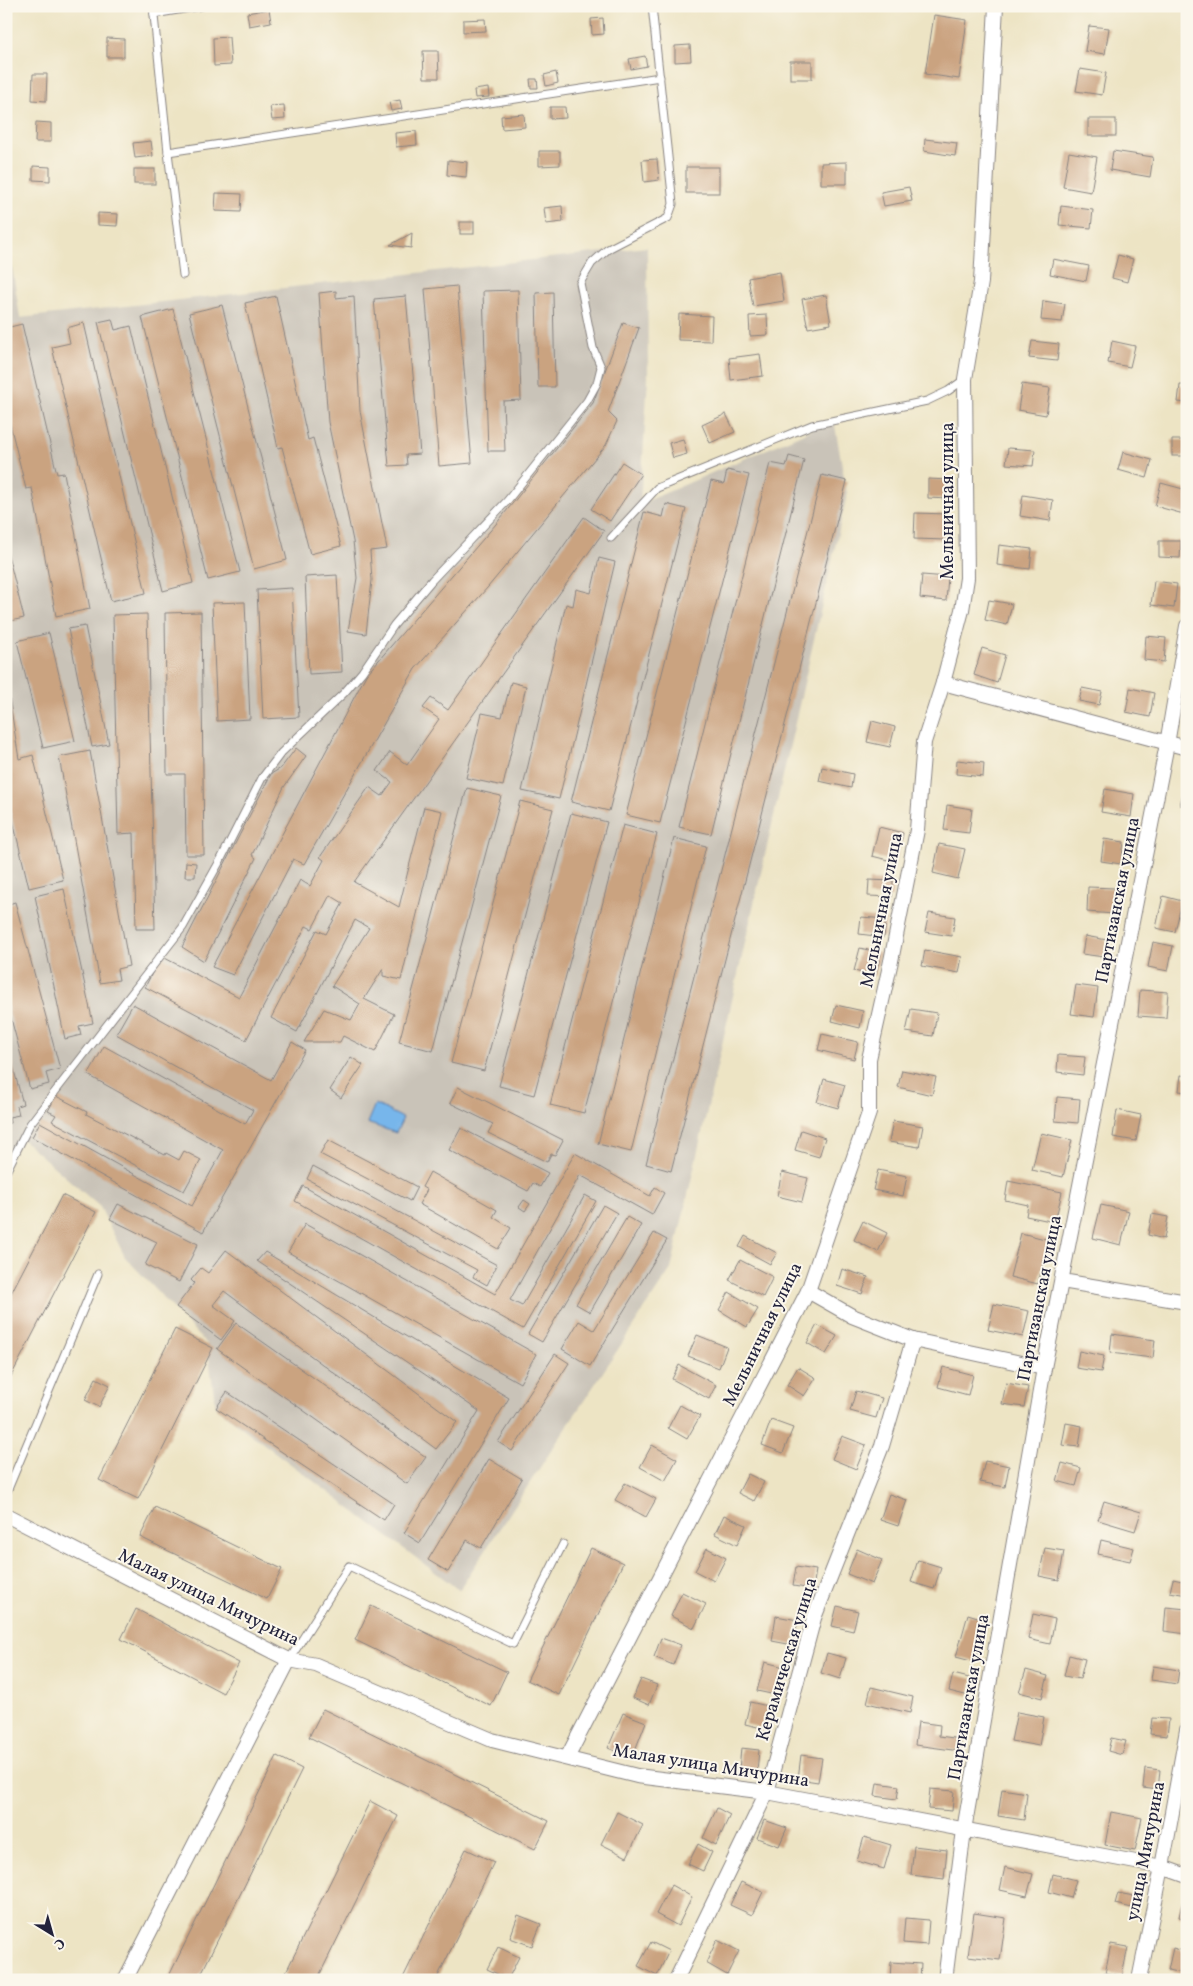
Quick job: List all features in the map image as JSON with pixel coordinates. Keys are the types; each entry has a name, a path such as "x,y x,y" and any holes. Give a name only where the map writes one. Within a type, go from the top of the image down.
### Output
{"street":[{"name":"Мельничная улица","path":"567,1758 808,1291 869,1113 868,1059 891,961 917,830 924,742 943,683 962,610 968,578 965,379 982,282 996,6"},
{"name":"Партизанская улица","path":"945,1980 964,1830 1044,1368 1167,744 1187,626"},
{"path":"943,683 1187,748"},
{"path":"1062,1281 1187,1302"},
{"path":"808,1291 852,1316 913,1340 1044,1368"},
{"name":"Керамическая улица","path":"676,1980 767,1792 814,1618 882,1446 913,1340"},
{"name":"Малая улица Мичурина","path":"6,1515 288,1660 316,1665 492,1740 637,1776 767,1792 1162,1868 1187,1876"},
{"path":"125,1980 288,1660"},
{"name":"улица Мичурина","path":"1139,1980 1187,1730"}],"lane":[{"path":"183,276 154,10 202,6"},
{"path":"6,1172 30,1124 183,927 221,859 262,778 281,753 344,693 362,672 394,625 432,580 507,501 587,401 597,383 600,367 580,283 592,264 608,249 668,218 673,204 652,6"},
{"path":"168,152 660,77"},
{"path":"611,538 657,488 812,425 927,401 948,391 965,379"},
{"path":"6,1494 98,1274"},
{"path":"288,1660 349,1566 513,1644 562,1544"}],"shaded area":[{"path":"6,227 20,318 647,247 648,377 640,504 834,420 847,494 671,1269 459,1590 216,1408 207,1344 125,1257 100,1207 21,1138 6,1166"}],"water":[{"path":"375,1104 403,1118 396,1133 367,1123"}],"building":[{"path":"269,9 271,22 249,26 247,13"},
{"path":"934,15 967,20 959,79 925,74"},
{"path":"603,18 604,34 592,35 591,19"},
{"path":"485,19 486,31 463,32 463,20"},
{"path":"1089,26 1109,28 1105,54 1085,51"},
{"path":"229,37 231,65 214,66 213,38"},
{"path":"107,38 124,39 124,57 107,57"},
{"path":"690,45 691,61 675,62 675,46"},
{"path":"423,51 438,51 439,78 424,78"},
{"path":"645,56 647,66 631,69 629,59"},
{"path":"790,61 812,61 812,79 790,79"},
{"path":"1080,69 1106,73 1102,95 1076,91"},
{"path":"556,72 558,83 546,86 544,75"},
{"path":"33,74 47,74 46,101 32,100"},
{"path":"530,79 537,79 538,88 531,88"},
{"path":"488,88 489,97 475,98 474,90"},
{"path":"400,100 402,109 391,111 389,102"},
{"path":"284,105 285,119 272,120 270,106"},
{"path":"550,107 565,107 566,118 550,119"},
{"path":"524,114 525,127 502,129 501,116"},
{"path":"1088,119 1116,119 1116,136 1088,136"},
{"path":"36,122 51,123 51,142 35,142"},
{"path":"416,131 417,145 396,147 395,133"},
{"path":"925,139 957,143 955,156 924,151"},
{"path":"151,141 153,156 135,158 133,143"},
{"path":"539,151 560,151 560,165 539,166"},
{"path":"1113,151 1153,157 1150,177 1110,170"},
{"path":"1069,152 1097,157 1091,192 1063,187"},
{"path":"657,159 659,180 644,182 642,160"},
{"path":"448,160 467,162 466,177 447,175"},
{"path":"847,162 847,184 821,184 821,163"},
{"path":"33,166 50,167 50,181 33,180"},
{"path":"686,167 719,167 719,193 686,193"},
{"path":"134,169 155,169 155,184 134,184"},
{"path":"909,187 912,201 884,206 881,192"},
{"path":"216,193 242,194 241,212 215,211"},
{"path":"562,206 563,222 546,224 544,208"},
{"path":"1061,206 1093,210 1091,228 1059,225"},
{"path":"98,213 118,214 117,226 98,225"},
{"path":"460,222 474,222 474,234 460,234"},
{"path":"412,233 411,248 390,245"},
{"path":"1118,255 1133,259 1127,282 1112,278"},
{"path":"1053,259 1089,266 1086,281 1050,274"},
{"path":"780,272 784,301 753,306 748,278"},
{"path":"457,286 472,463 439,466 425,289"},
{"path":"518,290 521,400 503,401 505,451 488,451 483,291"},
{"path":"336,291 336,298 354,296 360,411 387,549 370,551 372,580 366,634 348,631 357,578 353,541 328,422 319,293"},
{"path":"553,292 555,387 538,387 536,293"},
{"path":"826,295 831,324 808,328 802,299"},
{"path":"276,296 308,440 313,438 341,546 310,554 282,447 278,448 245,303"},
{"path":"406,296 420,454 406,455 407,465 389,466 374,299"},
{"path":"1043,301 1065,304 1062,322 1041,320"},
{"path":"222,305 287,560 254,569 189,313"},
{"path":"173,309 240,572 208,580 142,317"},
{"path":"679,314 712,316 711,341 678,340"},
{"path":"767,315 768,335 750,336 749,316"},
{"path":"112,319 115,330 131,326 193,583 163,591 98,322"},
{"path":"84,323 146,593 111,601 52,347 70,343 67,328"},
{"path":"623,323 639,328 608,412 617,421 606,445 488,587 415,669 304,864 293,859 233,975 212,967 366,675 496,524 593,403"},
{"path":"22,324 57,474 64,473 90,609 56,616 32,488 26,489 6,408 6,328"},
{"path":"1032,341 1059,344 1057,361 1029,358"},
{"path":"1112,341 1135,346 1130,367 1108,363"},
{"path":"760,354 763,376 731,380 729,358"},
{"path":"1022,384 1050,388 1046,415 1018,410"},
{"path":"1180,385 1187,385 1187,403 1178,402"},
{"path":"726,414 735,432 710,443 702,425"},
{"path":"683,439 687,454 673,458 669,443"},
{"path":"1172,440 1187,440 1187,456 1172,456"},
{"path":"1008,448 1035,450 1033,466 1006,464"},
{"path":"1123,452 1152,460 1147,478 1118,470"},
{"path":"789,456 804,460 711,834 679,827 770,463 786,466"},
{"path":"622,462 641,474 610,521 591,509"},
{"path":"727,470 749,475 660,823 626,815 711,481 724,484"},
{"path":"822,475 847,481 671,1171 646,1164"},
{"path":"928,479 950,480 949,499 928,498"},
{"path":"1161,483 1187,490 1187,515 1155,506"},
{"path":"1023,495 1053,500 1050,521 1020,516"},
{"path":"666,504 686,509 609,811 571,802 644,512 663,517"},
{"path":"915,513 948,514 947,540 914,539"},
{"path":"584,517 604,531 354,882 399,907 424,807 442,811 401,980 383,976 383,969 364,999 394,1014 375,1052 343,1036 340,1042 304,1042 324,1009 351,1020 360,1004 332,986 369,928 355,920 297,1032 271,1018 317,930 326,934 343,903 330,895 312,929 306,926 246,1040 145,987 161,956 239,997 300,880 310,886 324,860 320,857 369,787 382,796 392,782 377,771 390,752 407,765 439,719 423,708 431,698 448,710"},
{"path":"1159,541 1181,541 1180,558 1159,557"},
{"path":"999,545 1032,549 1030,569 997,565"},
{"path":"6,547 24,618 6,622"},
{"path":"599,558 615,562 559,799 522,791 566,604 573,606 576,589 591,593"},
{"path":"337,575 342,672 309,674 305,577"},
{"path":"922,575 948,577 946,601 920,598"},
{"path":"1154,581 1177,584 1174,608 1151,605"},
{"path":"292,588 299,717 263,719 257,590"},
{"path":"989,600 1012,604 1007,625 985,620"},
{"path":"245,602 250,719 217,721 212,603"},
{"path":"201,612 204,855 186,855 185,774 167,774 165,613"},
{"path":"147,614 155,929 136,929 134,833 118,834 113,615"},
{"path":"85,626 109,744 92,747 68,629"},
{"path":"49,633 75,741 43,748 17,641"},
{"path":"1146,636 1166,638 1164,662 1144,660"},
{"path":"982,648 1005,655 997,683 974,675"},
{"path":"6,678 19,759 33,755 63,880 29,888 6,792"},
{"path":"511,682 526,686 503,786 466,778 482,713 502,717"},
{"path":"1082,688 1102,692 1099,705 1079,701"},
{"path":"1130,688 1154,693 1150,717 1126,712"},
{"path":"872,721 895,727 890,747 867,742"},
{"path":"296,748 306,756 284,787 252,855 256,858 204,961 182,947 271,774 281,768"},
{"path":"90,751 129,966 117,969 119,980 100,983 59,757"},
{"path":"957,760 984,763 983,777 956,774"},
{"path":"822,767 853,774 851,788 819,781"},
{"path":"1187,780 1187,807 1180,805"},
{"path":"467,788 501,796 433,1051 399,1042"},
{"path":"1105,789 1134,794 1131,817 1101,812"},
{"path":"520,801 553,809 484,1071 451,1063"},
{"path":"947,805 972,809 969,833 944,830"},
{"path":"571,813 607,822 534,1095 499,1086"},
{"path":"623,825 657,834 584,1113 550,1105"},
{"path":"879,827 903,833 896,862 872,856"},
{"path":"674,838 706,846 631,1152 598,1144"},
{"path":"1104,839 1124,842 1121,864 1101,861"},
{"path":"939,844 965,849 958,879 933,873"},
{"path":"186,862 196,863 195,877 185,877"},
{"path":"869,880 893,881 892,897 868,896"},
{"path":"1088,887 1115,888 1114,914 1087,912"},
{"path":"64,889 93,1023 79,1026 81,1035 65,1039 35,896"},
{"path":"1163,896 1182,901 1175,932 1156,928"},
{"path":"15,902 60,1069 46,1073 49,1084 30,1089 6,1000 6,905"},
{"path":"929,913 955,917 952,936 925,932"},
{"path":"861,917 886,919 884,937 859,934"},
{"path":"1085,936 1107,940 1104,957 1082,954"},
{"path":"1153,942 1173,946 1168,971 1148,967"},
{"path":"860,948 881,953 875,976 854,971"},
{"path":"925,950 962,957 959,973 922,966"},
{"path":"1076,985 1098,988 1094,1017 1071,1014"},
{"path":"1140,990 1168,992 1166,1018 1138,1016"},
{"path":"133,1004 271,1080 292,1042 305,1050 203,1232 32,1137 40,1122 192,1206 223,1150 88,1075 104,1046 245,1124 253,1110 116,1034"},
{"path":"836,1005 863,1011 860,1028 832,1021"},
{"path":"911,1009 937,1013 933,1036 906,1032"},
{"path":"822,1034 858,1042 854,1059 818,1050"},
{"path":"7,1044 23,1104 17,1106 19,1115 9,1117 10,1123 6,1124"},
{"path":"1058,1055 1085,1057 1083,1075 1057,1072"},
{"path":"351,1057 363,1065 341,1098 330,1090"},
{"path":"902,1070 936,1077 932,1095 898,1087"},
{"path":"1181,1075 1187,1076 1187,1092 1179,1091"},
{"path":"824,1079 845,1085 838,1108 817,1102"},
{"path":"458,1087 563,1140 555,1155 551,1154 547,1162 488,1133 493,1124 450,1103"},
{"path":"56,1096 87,1112 86,1114 165,1155 166,1153 179,1160 184,1151 201,1160 184,1191 52,1121 56,1115 48,1111"},
{"path":"1057,1097 1080,1099 1078,1123 1055,1121"},
{"path":"1117,1110 1141,1115 1136,1141 1113,1137"},
{"path":"893,1121 923,1126 919,1147 889,1142"},
{"path":"461,1128 548,1173 540,1187 533,1183 528,1191 449,1150"},
{"path":"801,1130 825,1138 819,1157 795,1150"},
{"path":"1041,1133 1072,1140 1063,1177 1032,1170"},
{"path":"328,1140 417,1187 410,1201 320,1154"},
{"path":"575,1153 650,1196 655,1187 664,1193 652,1215 580,1175 510,1300 522,1306 585,1195 596,1201 523,1329 295,1201 303,1186 495,1294"},
{"path":"313,1166 497,1265 487,1285 473,1277 477,1270 307,1179"},
{"path":"878,1170 907,1176 903,1196 873,1190"},
{"path":"430,1172 497,1210 493,1217 511,1228 498,1249 419,1204 427,1190 422,1187"},
{"path":"782,1172 808,1178 802,1202 777,1196"},
{"path":"1008,1181 1062,1192 1055,1222 1026,1216 1028,1205 1005,1200"},
{"path":"62,1195 96,1212 6,1386 6,1303"},
{"path":"524,1200 530,1204 525,1211 519,1207"},
{"path":"118,1204 198,1244 179,1282 145,1265 157,1242 110,1219"},
{"path":"603,1205 617,1213 542,1342 528,1334"},
{"path":"1101,1205 1129,1211 1121,1245 1093,1238"},
{"path":"1152,1214 1168,1217 1164,1239 1148,1235"},
{"path":"627,1217 641,1225 590,1312 576,1304"},
{"path":"863,1221 887,1233 878,1252 854,1240"},
{"path":"305,1224 536,1354 520,1383 288,1252"},
{"path":"654,1233 667,1240 590,1366 562,1349 579,1321 594,1330"},
{"path":"1021,1233 1049,1240 1038,1284 1010,1277"},
{"path":"745,1236 777,1253 770,1264 739,1247"},
{"path":"226,1250 457,1422 436,1449 224,1291 213,1305 235,1321 221,1340 176,1307 194,1283 191,1280 201,1268 208,1273"},
{"path":"265,1252 509,1398 420,1543 404,1533 479,1411 257,1261"},
{"path":"740,1260 773,1277 763,1297 729,1280"},
{"path":"842,1269 868,1277 862,1294 837,1286"},
{"path":"729,1292 758,1309 747,1327 719,1310"},
{"path":"994,1304 1029,1311 1023,1337 988,1330"},
{"path":"236,1323 426,1457 407,1484 217,1349"},
{"path":"817,1325 837,1336 826,1354 807,1343"},
{"path":"175,1329 213,1348 138,1499 99,1480"},
{"path":"1112,1334 1155,1340 1153,1358 1110,1353"},
{"path":"697,1335 727,1347 719,1368 688,1356"},
{"path":"1079,1351 1104,1356 1101,1372 1076,1368"},
{"path":"555,1354 569,1363 512,1451 498,1442"},
{"path":"679,1365 716,1385 709,1399 672,1379"},
{"path":"798,1367 816,1378 804,1396 787,1385"},
{"path":"943,1367 973,1375 968,1395 938,1387"},
{"path":"96,1378 110,1385 99,1407 85,1400"},
{"path":"1006,1383 1028,1387 1024,1407 1002,1404"},
{"path":"856,1391 882,1398 876,1418 850,1411"},
{"path":"227,1392 394,1504 384,1520 216,1408"},
{"path":"680,1405 700,1416 687,1439 668,1428"},
{"path":"771,1420 793,1428 783,1453 762,1445"},
{"path":"1066,1423 1082,1426 1079,1447 1062,1445"},
{"path":"842,1436 866,1445 856,1469 832,1459"},
{"path":"652,1445 677,1459 665,1481 640,1467"},
{"path":"489,1459 522,1479 481,1548 467,1540 448,1572 428,1560"},
{"path":"985,1461 1009,1466 1005,1487 980,1482"},
{"path":"1062,1463 1081,1468 1076,1486 1057,1481"},
{"path":"748,1474 764,1482 754,1501 738,1493"},
{"path":"625,1483 656,1499 646,1517 615,1500"},
{"path":"889,1494 907,1500 898,1526 880,1520"},
{"path":"1104,1501 1141,1512 1135,1531 1098,1520"},
{"path":"155,1507 282,1569 267,1599 140,1537"},
{"path":"724,1515 746,1525 737,1545 715,1534"},
{"path":"1101,1540 1134,1548 1130,1561 1098,1554"},
{"path":"591,1548 623,1563 559,1695 527,1680"},
{"path":"707,1548 726,1558 714,1581 695,1571"},
{"path":"1045,1548 1064,1551 1059,1580 1039,1576"},
{"path":"857,1549 882,1560 872,1584 847,1574"},
{"path":"918,1560 941,1567 934,1589 911,1582"},
{"path":"796,1567 816,1570 813,1589 793,1586"},
{"path":"1173,1579 1187,1582 1187,1595 1170,1592"},
{"path":"682,1592 706,1604 694,1628 671,1616"},
{"path":"371,1606 507,1672 491,1706 355,1640"},
{"path":"837,1606 858,1611 853,1631 832,1626"},
{"path":"1166,1607 1187,1609 1187,1634 1164,1631"},
{"path":"136,1609 239,1663 223,1693 121,1639"},
{"path":"968,1614 987,1620 975,1662 956,1657"},
{"path":"1033,1614 1055,1619 1050,1644 1028,1639"},
{"path":"776,1616 798,1620 793,1645 772,1641"},
{"path":"661,1638 681,1645 673,1665 654,1657"},
{"path":"827,1653 846,1658 840,1679 821,1673"},
{"path":"1069,1655 1085,1659 1080,1679 1064,1676"},
{"path":"765,1662 784,1667 776,1695 757,1691"},
{"path":"1153,1666 1179,1670 1177,1684 1151,1680"},
{"path":"1026,1670 1048,1676 1042,1698 1019,1692"},
{"path":"953,1674 973,1679 969,1696 949,1691"},
{"path":"641,1679 657,1685 649,1705 633,1698"},
{"path":"871,1687 913,1697 910,1713 867,1703"},
{"path":"750,1702 772,1707 766,1729 745,1724"},
{"path":"323,1709 549,1821 535,1849 309,1737"},
{"path":"1017,1712 1044,1717 1039,1746 1011,1741"},
{"path":"623,1713 646,1722 632,1758 608,1748"},
{"path":"1152,1718 1169,1719 1167,1736 1150,1734"},
{"path":"918,1722 940,1725 939,1736 961,1739 960,1751 915,1745"},
{"path":"1111,1738 1126,1741 1122,1755 1108,1751"},
{"path":"741,1748 759,1750 757,1772 739,1770"},
{"path":"801,1755 822,1758 818,1782 798,1779"},
{"path":"277,1756 302,1769 198,1980 167,1980"},
{"path":"1145,1768 1160,1770 1158,1790 1143,1788"},
{"path":"877,1783 899,1786 897,1799 875,1796"},
{"path":"930,1789 954,1791 952,1811 928,1809"},
{"path":"1002,1789 1027,1793 1024,1820 998,1816"},
{"path":"370,1801 398,1816 317,1980 282,1980"},
{"path":"717,1808 730,1815 716,1845 703,1838"},
{"path":"617,1812 643,1825 627,1857 601,1844"},
{"path":"1111,1812 1142,1818 1135,1851 1105,1845"},
{"path":"764,1820 787,1828 779,1846 757,1838"},
{"path":"864,1837 891,1845 884,1869 857,1861"},
{"path":"698,1844 712,1852 703,1871 688,1864"},
{"path":"914,1846 947,1850 944,1879 911,1875"},
{"path":"466,1849 494,1862 436,1980 402,1980"},
{"path":"1005,1867 1033,1874 1027,1896 1000,1890"},
{"path":"1053,1874 1076,1880 1071,1898 1049,1892"},
{"path":"741,1882 763,1892 752,1915 730,1905"},
{"path":"671,1885 692,1897 678,1926 656,1914"},
{"path":"1118,1893 1134,1896 1132,1908 1115,1904"},
{"path":"1184,1895 1187,1896 1187,1919 1179,1917"},
{"path":"974,1913 1006,1918 1000,1960 968,1956"},
{"path":"518,1915 541,1924 532,1946 510,1938"},
{"path":"905,1918 929,1920 927,1945 903,1943"},
{"path":"717,1940 739,1951 727,1975 706,1963"},
{"path":"651,1942 669,1951 657,1976 638,1966"},
{"path":"1111,1944 1128,1947 1122,1976 1105,1973"},
{"path":"498,1947 519,1957 508,1979 487,1969"},
{"path":"1173,1948 1187,1952 1185,1974 1168,1970"},
{"path":"891,1962 921,1964 920,1980 890,1980"}]}
